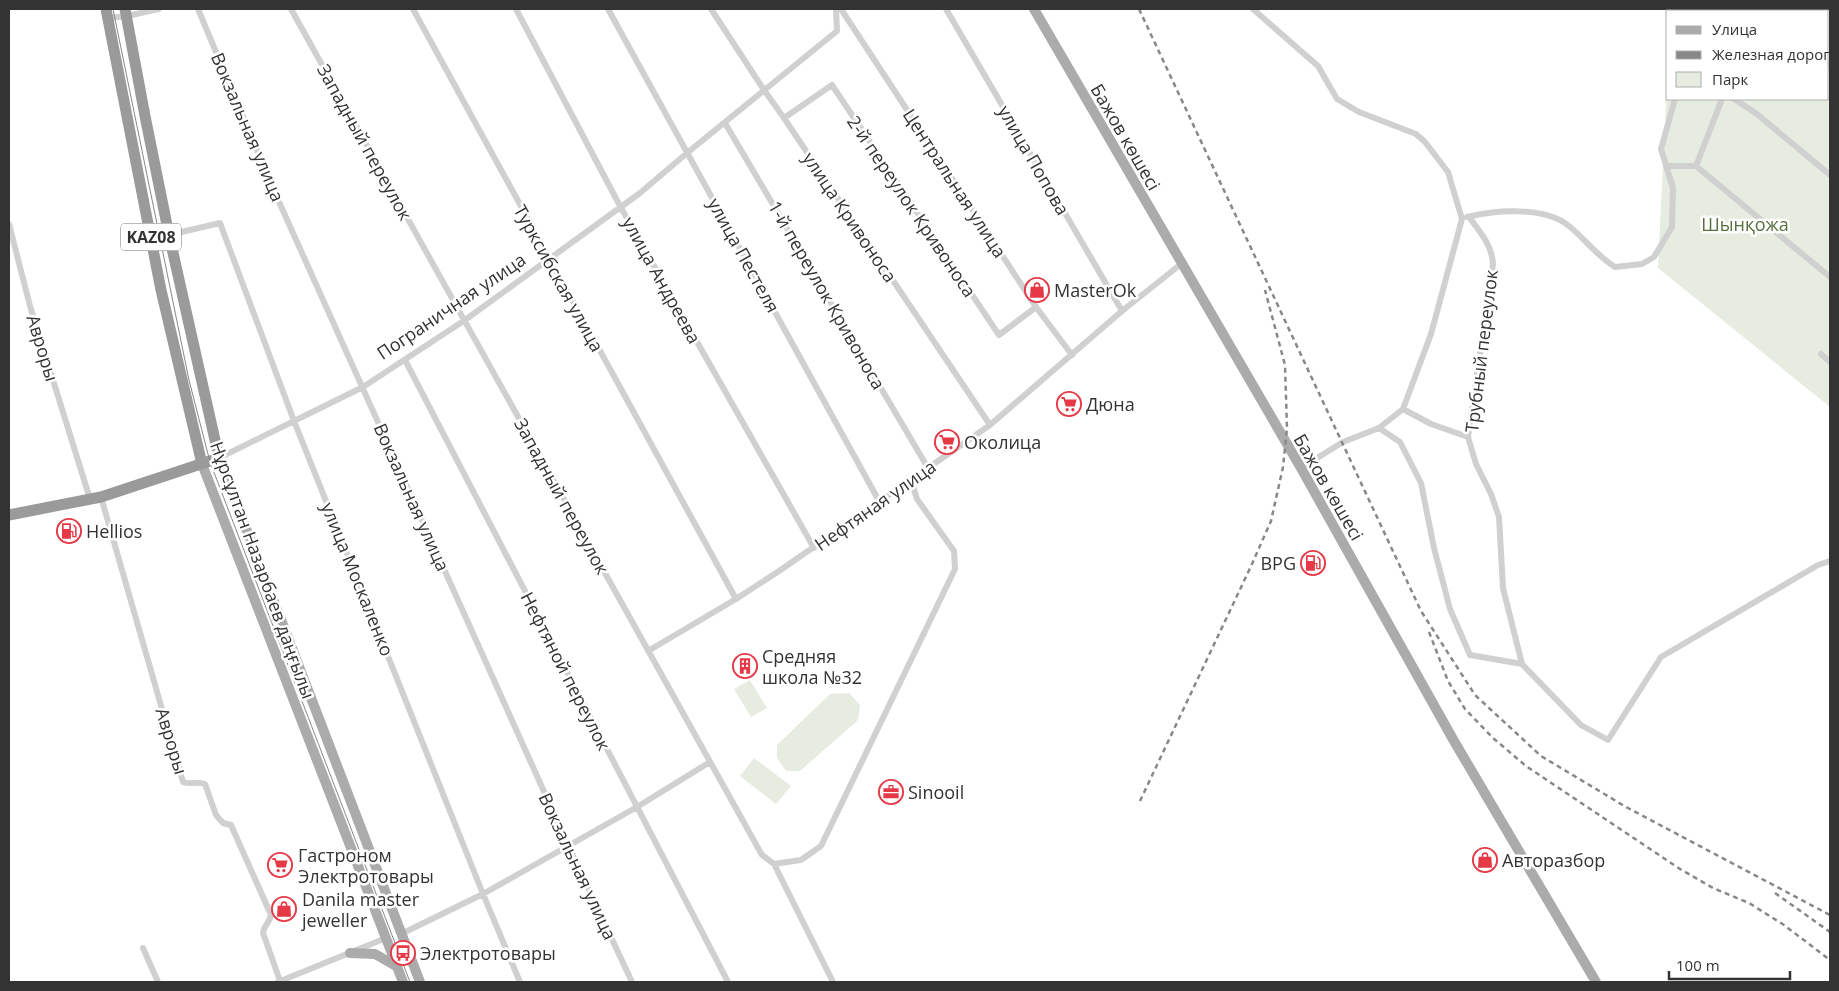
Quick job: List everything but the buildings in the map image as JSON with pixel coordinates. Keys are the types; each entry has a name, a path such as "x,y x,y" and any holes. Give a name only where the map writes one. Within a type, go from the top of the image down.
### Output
{"highway":[{"name":"Нұрсұлтан Назарбаев даңғылы","path":"126,12 169,235 219,458"},
{"name":"Нұрсұлтан Назарбаев даңғылы","path":"107,14 161,290 202,464"},
{"name":"Пограничная улица","path":"9,515 95,498 219,458"}],"main road":[{"name":"Бажов көшесі","path":"1034,9 1301,468 1454,741 1596,982"},
{"name":"Нұрсұлтан Назарбаев даңғылы","path":"219,458 420,982"},
{"name":"Нұрсұлтан Назарбаев даңғылы","path":"202,464 403,982"},
{"path":"386,938 401,934"},
{"path":"350,952 375,954 396,966"}],"street":[{"path":"107,14 158,9"},
{"name":"Вокзальная улица","path":"198,9 275,193 568,845 632,982"},
{"name":"Западный переулок","path":"290,9 762,855 774,864 833,982"},
{"name":"Турксибская улица","path":"412,9 736,599"},
{"name":"улица Андреева","path":"516,9 620,206 814,548"},
{"name":"улица Пестеля","path":"608,9 879,501"},
{"name":"улица Кривоноса","path":"711,9 990,425"},
{"name":"Пограничная улица","path":"219,458 363,387 465,320 549,260 640,193 837,32 836,9"},
{"name":"Центральная улица","path":"841,9 1036,307 1072,355"},
{"name":"улица Попова","path":"946,9 1122,311"},
{"path":"1254,9 1318,66 1337,98 1359,112 1416,134 1426,142 1448,172 1462,219 1431,334 1403,409 1379,428 1343,442 1301,468"},
{"name":"2-й переулок Кривоноса","path":"784,118 832,86 999,335 1036,307"},
{"path":"1462,219 1506,210 1547,216 1568,225 1593,250 1615,267 1642,264 1654,257 1672,228 1673,188 1660,149 1675,100"},
{"path":"1696,166 1722,100"},
{"path":"1735,100 1762,118 1830,175"},
{"name":"1-й переулок Кривоноса","path":"725,123 928,468"},
{"path":"1666,166 1696,166 1830,277"},
{"name":"Трубный переулок","path":"1469,217 1488,244 1493,264 1468,438 1476,464 1491,494 1499,517 1503,588 1522,664"},
{"name":"улица Москаленко","path":"169,235 220,223 294,421 520,982"},
{"name":"Авроры","path":"9,224 30,306 95,498 183,782 188,784 198,782 205,784 216,815 223,823 231,825 271,915 263,933 278,981"},
{"name":"Нефтяная улица","path":"648,651 736,599 814,548 990,425 1122,311 1181,264"},
{"path":"1821,354 1830,362"},
{"name":"Нефтяной переулок","path":"405,360 728,982"},
{"path":"1403,409 1431,424 1468,438"},
{"path":"1379,428 1400,442 1421,483 1434,548 1450,609 1470,655 1522,664 1581,724 1608,740 1661,657 1818,565 1830,561"},
{"path":"774,864 801,860 821,846 955,569 954,551 917,499 911,480"},
{"path":"401,934 483,894 637,807 710,762"},
{"path":"278,981 386,938"},
{"path":"143,948 158,982"}],"green space":[{"name":"Шынқожа","path":"1830,61 1830,407 1658,268 1666,100 1829,100"},
{"path":"750,680 767,708 751,717 734,689"},
{"path":"849,693 860,705 858,720 800,771 786,771 777,758 777,745 830,694"},
{"path":"754,758 791,786 776,804 740,776"}],"tram line":[{"path":"113,9 189,380 210,462 410,982"}],"railway":[{"path":"1139,9 1421,611 1475,695 1541,756 1626,807 1830,915"},
{"path":"1140,801 1271,521 1283,467 1287,428 1285,365 1265,290"},
{"path":"1429,632 1448,681 1465,709 1493,738 1526,766 1680,869 1713,888 1749,903 1784,925 1830,960"},
{"path":"1775,893 1830,932"}],"place":[{"name":"MasterOk","path":"1037,290"},
{"name":"Дюна","path":"1069,404"},
{"name":"Околица","path":"947,442"},
{"name":"Hellios","path":"69,531"},
{"name":"BPG","path":"1313,563"},
{"name":"Средняя школа №32","path":"745,666"},
{"name":"Sinooil","path":"891,792"},
{"name":"Авторазбор","path":"1485,860"},
{"name":"Гастроном Электротовары","path":"280,865"},
{"name":"Danila master jeweller","path":"284,909"},
{"name":"Электротовары","path":"403,953"}]}
